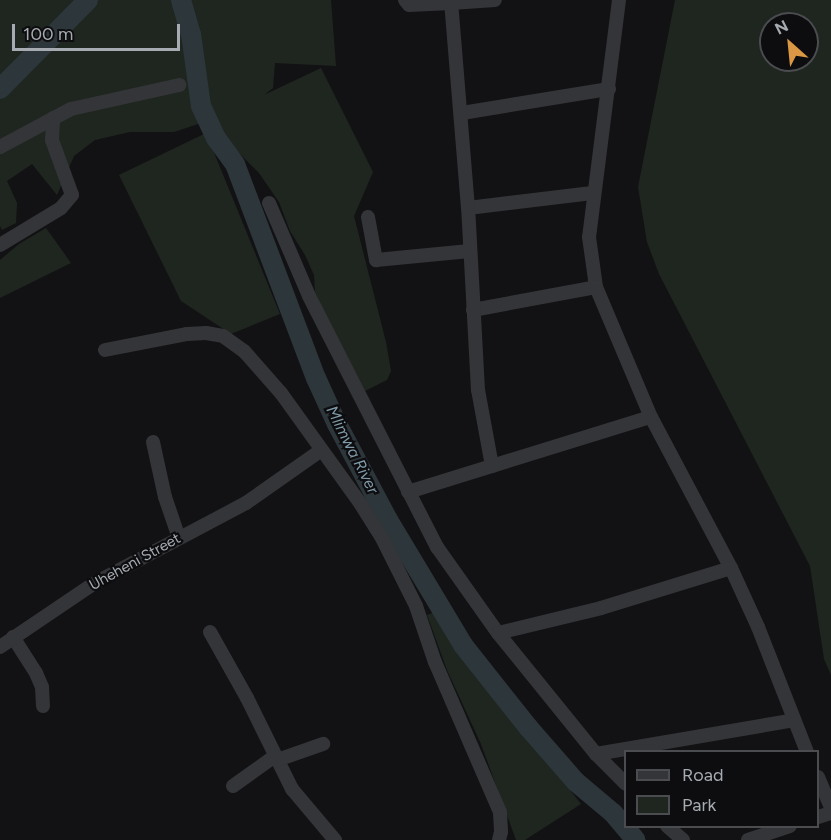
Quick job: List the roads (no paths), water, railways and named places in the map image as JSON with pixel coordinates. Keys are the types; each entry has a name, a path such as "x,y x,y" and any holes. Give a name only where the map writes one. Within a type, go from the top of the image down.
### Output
{"street":[{"path":"405,0 409,5 495,0"},
{"path":"619,0 600,160 592,193 589,237 596,287 651,417 731,568 758,627 806,750"},
{"path":"451,3 462,113 478,390 492,466"},
{"path":"0,147 53,118 92,104 179,86"},
{"path":"462,113 609,89"},
{"path":"0,244 60,208 72,195 52,140 53,118"},
{"path":"468,208 592,193"},
{"path":"269,203 309,296 437,547 498,633 596,754 624,782"},
{"path":"368,216 376,260 470,251"},
{"path":"473,310 596,287"},
{"path":"105,350 187,334 206,333 223,336 244,351 280,393 320,451 343,479 382,538 416,606 435,662 500,812 501,832 498,840"},
{"path":"408,492 651,417"},
{"path":"153,442 165,497 179,538"},
{"name":"Uheheni Street","path":"0,647 93,584 246,503 320,451"},
{"path":"498,633 601,608 731,568"},
{"path":"210,632 224,662 247,698 292,789 335,840"},
{"path":"13,637 36,672 42,687 43,706"},
{"path":"596,754 794,720"},
{"path":"233,786 276,758 323,744"},
{"path":"819,779 831,807"},
{"path":"669,828 683,840"},
{"path":"748,840 784,828"}],"waterway":[{"path":"0,89 88,0"},
{"name":"Mlimwa River","path":"181,0 191,34 201,106 216,138 235,164 316,378 337,424 388,520 463,645 528,727 576,782 613,813 624,826"},
{"name":"Mlimwa River","path":"626,828 636,840"}]}
